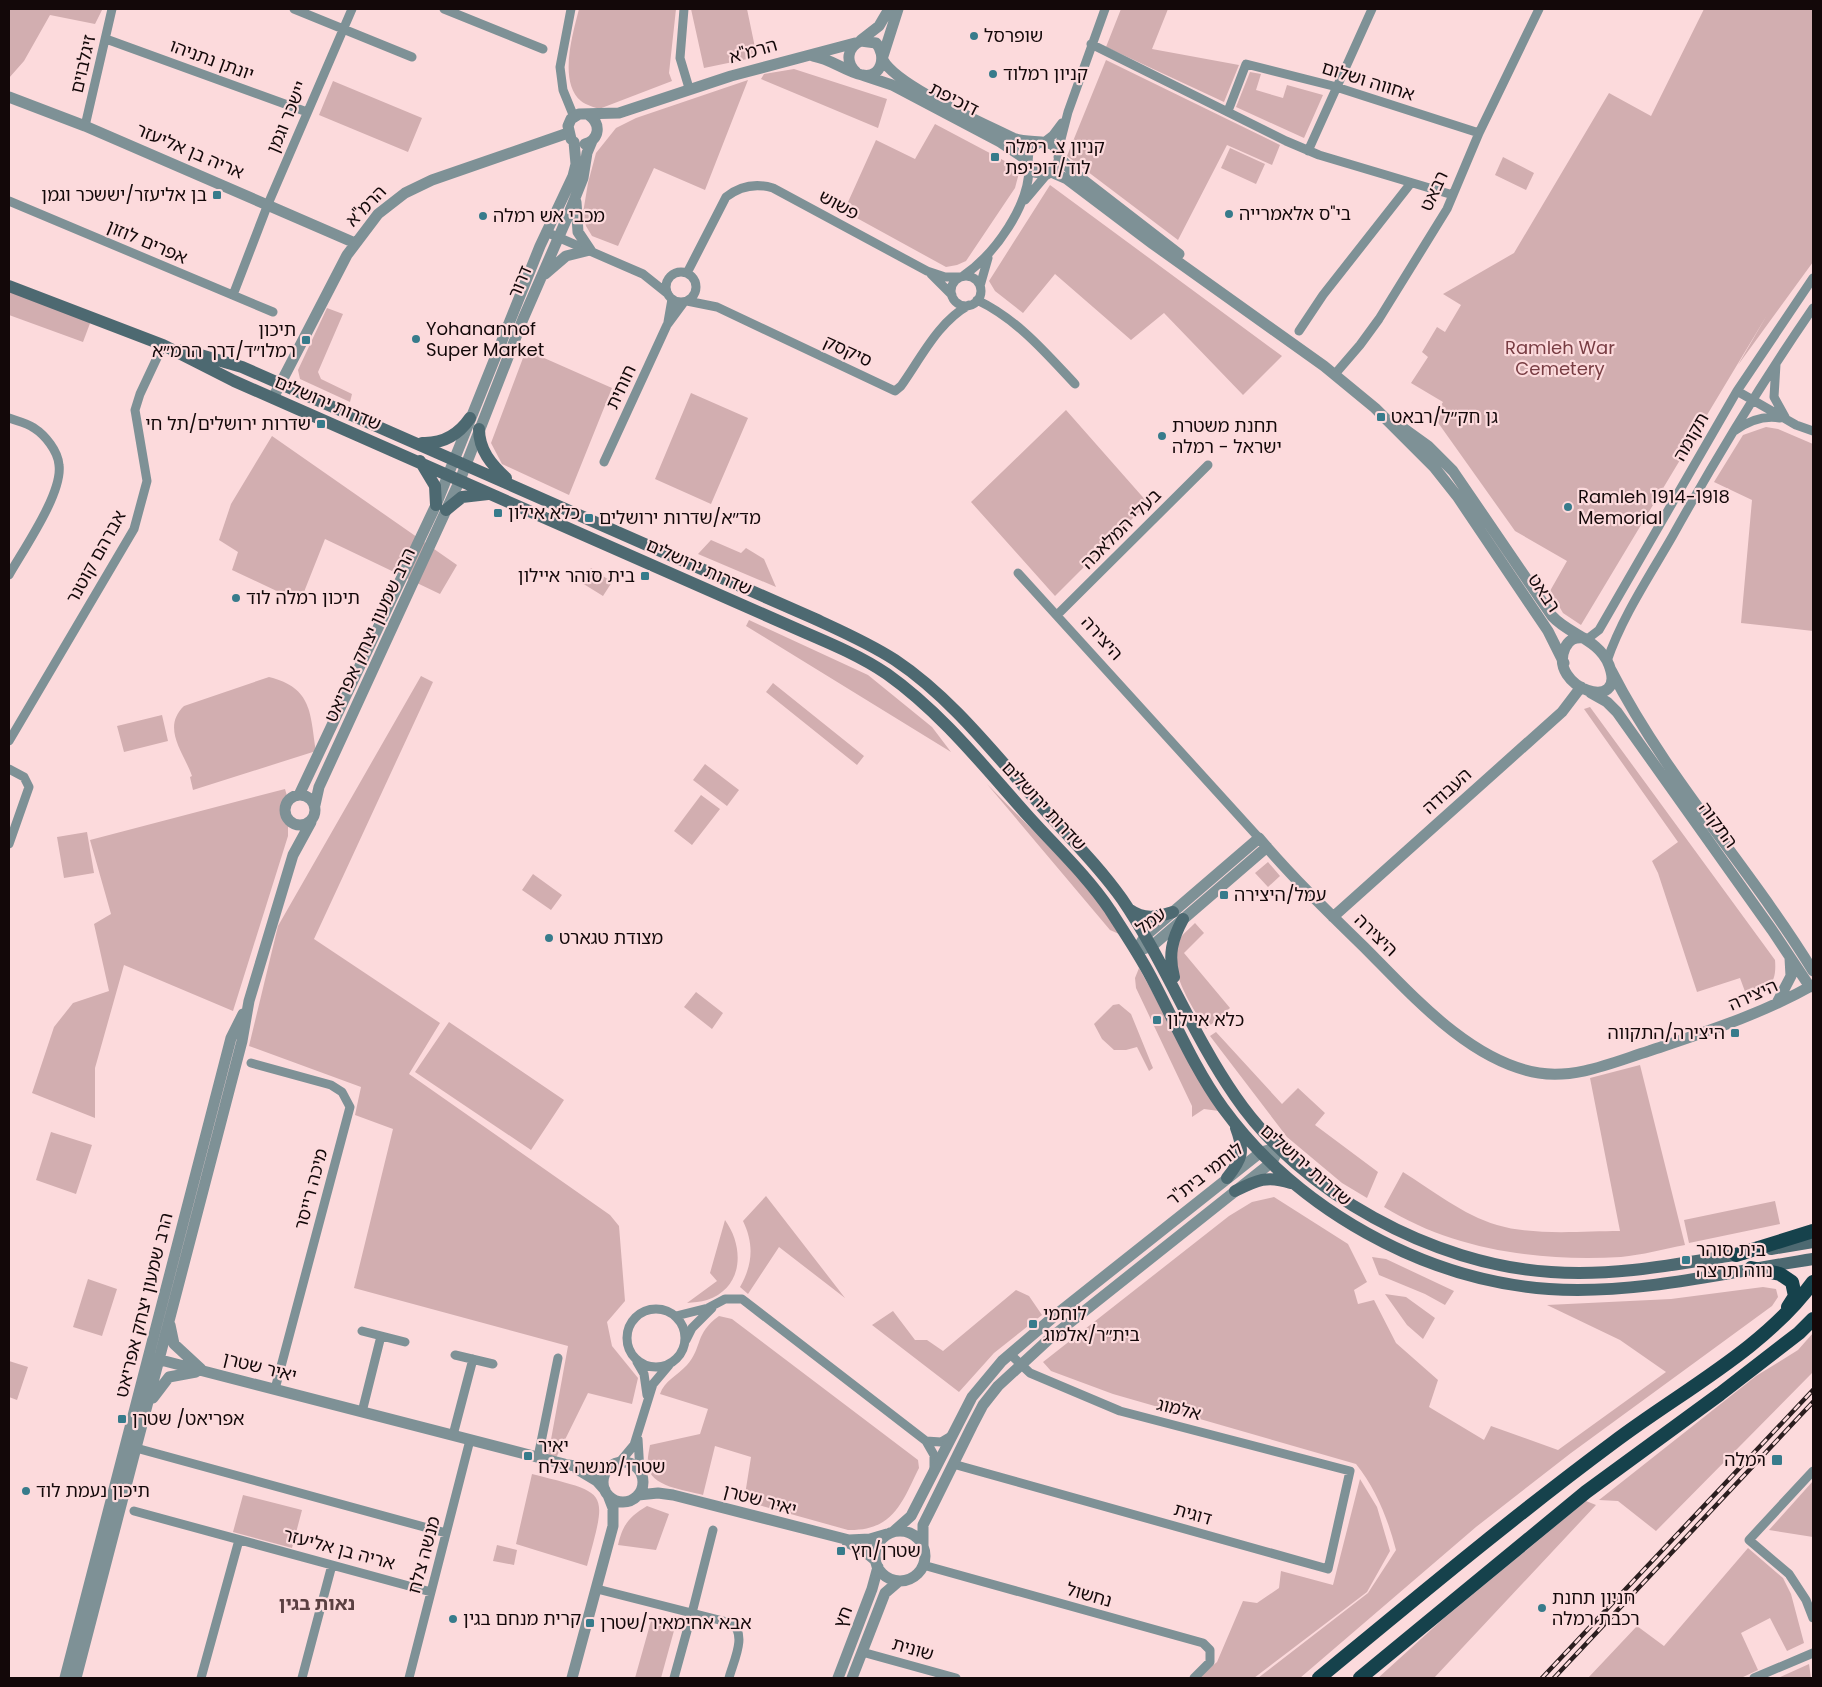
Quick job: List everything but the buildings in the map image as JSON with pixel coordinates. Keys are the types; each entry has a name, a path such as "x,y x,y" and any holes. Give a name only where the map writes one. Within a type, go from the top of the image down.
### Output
{"highway":[{"path":"1736,1254 1813,1231"},
{"path":"1751,1268 1780,1274 1792,1282 1795,1296 1780,1319"},
{"path":"1319,1678 1571,1473 1658,1409 1716,1371 1780,1319 1813,1282"},
{"path":"1360,1678 1586,1492 1720,1394 1802,1330 1813,1319"}],"main road":[{"name":"שדרות ירושלים","path":"9,286 163,345 273,398 420,461 806,633 867,662 888,675 950,729 1096,891 1136,951 1202,1073 1234,1121 1272,1162 1311,1195 1351,1224 1402,1250 1460,1272 1519,1286 1548,1289 1605,1289 1813,1259"},
{"name":"שדרות ירושלים","path":"163,345 226,361 420,443 669,556 821,622 875,648 897,661 962,718 1093,861 1127,906 1149,941 1235,1096 1280,1147 1304,1169 1359,1210 1437,1247 1494,1264 1549,1272 1604,1273 1813,1242"},
{"path":"420,443 446,439 460,430 470,418"},
{"path":"479,429 480,443 485,455 498,471 513,484"},
{"path":"420,461 435,486 441,507 462,496 492,494"},
{"path":"1127,906 1142,917 1178,916 1170,956 1180,996"},
{"path":"1227,1178 1241,1158 1241,1141 1234,1121"},
{"path":"1235,1191 1255,1181 1269,1178 1295,1184 1311,1195"}],"street":[{"name":"זיגלבוים","path":"86,126 112,9"},
{"path":"294,9 412,57"},
{"name":"יישכר וגמן","path":"233,295 268,204 352,9"},
{"path":"444,9 543,49"},
{"path":"571,9 560,67 563,90 574,116"},
{"path":"684,9 680,58 689,88"},
{"name":"הרמ\"א","path":"589,115 619,113 689,88 858,42 879,26 889,9"},
{"path":"883,58 876,43 858,42 849,52 848,58 849,64 859,73 873,73 878,70 883,58 898,9"},
{"path":"989,254 953,283 952,296 959,304 968,305 977,300 989,254 1018,208 1049,173 1058,166 1068,112 1105,9"},
{"path":"1308,151 1372,9"},
{"name":"רבאט","path":"1335,374 1379,319 1431,237 1453,195 1479,133 1539,9"},
{"name":"יונתן נתניהו","path":"106,38 307,112"},
{"path":"1091,44 1308,151 1453,195"},
{"name":"הרמ\"א","path":"812,56 832,61 859,73"},
{"name":"דוכיפת","path":"883,58 889,70 910,85 1022,142 1041,142"},
{"name":"אחווה ושלום","path":"1228,111 1246,64 1337,88 1479,133"},
{"name":"דוכיפת","path":"859,73 892,85 1000,142 1028,163"},
{"name":"אריה בן אליעזר","path":"9,97 86,126 355,243"},
{"path":"1018,208 1028,184 1028,151 1061,126 1068,112"},
{"name":"הרמ\"א","path":"593,139 619,113"},
{"path":"589,115 598,128 593,139 583,144 571,137 568,126 574,116 589,115"},
{"name":"הרמ\"א","path":"273,398 322,300 355,243 378,214 405,193 432,180 571,137"},
{"name":"דרור","path":"461,461 470,418 546,232 573,176 576,164 571,137"},
{"name":"דרור","path":"461,461 479,429 559,237 576,195 593,139"},
{"path":"1041,142 1052,145 1059,154"},
{"name":"רבאט","path":"1059,154 1073,172 1158,237 1222,291"},
{"path":"1028,163 1034,172 1049,173"},
{"name":"רבאט","path":"1049,173 1067,179 1152,244 1222,291 1335,374 1375,408 1443,458 1466,488 1552,616 1569,631 1585,639"},
{"path":"1299,330 1323,295 1411,183"},
{"name":"פשוש","path":"687,273 720,207 732,192 755,185 773,188 927,271 945,277 962,276"},
{"path":"576,195 578,232 590,250"},
{"name":"אפרים לוזון","path":"9,201 273,312"},
{"path":"546,232 643,274 660,277 677,272 687,273 696,284 694,294 685,301 670,297 643,274"},
{"path":"541,279 566,256 590,250"},
{"name":"פשוש","path":"927,271 952,296"},
{"path":"670,297 667,281 673,274"},
{"path":"962,276 975,279 980,286"},
{"name":"תקומה","path":"1585,639 1599,630 1737,391 1813,278"},
{"name":"סיקסק","path":"696,284 704,296 717,307"},
{"name":"סיקסק","path":"941,328 952,296"},
{"name":"חוחית","path":"667,325 670,297"},
{"path":"977,300 995,308 1028,334 1075,384"},
{"name":"סיקסק","path":"685,301 717,307 895,391 901,386 941,328 954,314 968,305"},
{"name":"חוחית","path":"604,462 667,325 685,301"},
{"name":"תקומה","path":"1608,664 1621,626 1751,400 1813,308"},
{"name":"אברהם קוטנר","path":"9,741 134,529 147,481 135,410 140,394 163,345"},
{"path":"1777,362 1774,397 1787,420"},
{"path":"1737,391 1787,420 1813,431"},
{"name":"רבאט","path":"1375,408 1434,467 1452,490 1548,631 1564,663"},
{"path":"1732,433 1753,420 1770,417 1787,420"},
{"path":"9,418 33,427 50,442 60,464 58,482 48,507 9,575"},
{"name":"הרב שמעון יצחק אפריאט","path":"315,805 319,787 461,461"},
{"name":"בעלי המלאכה","path":"1057,615 1208,465"},
{"name":"הרב שמעון יצחק אפריאט","path":"299,795 441,507"},
{"name":"היצירה","path":"1018,572 1267,847 1334,917 1412,994 1462,1038 1503,1061 1519,1068 1540,1073 1559,1074 1592,1069 1725,1026 1811,986"},
{"path":"1574,638 1585,639 1598,648 1608,664 1611,679 1606,690 1598,693 1585,690 1568,674 1564,663 1563,655 1567,644 1574,638"},
{"name":"התקוה","path":"1608,664 1642,728 1782,923 1813,971"},
{"name":"התקוה","path":"1585,690 1607,702 1617,712 1811,986"},
{"name":"העבודה","path":"1334,917 1585,690"},
{"path":"9,769 24,777 29,787 9,844"},
{"path":"299,795 309,797 315,805 315,814 311,822 301,826 294,825 287,818 285,808 290,799 299,795"},
{"name":"הרב שמעון יצחק אפריאט","path":"292,855 311,822"},
{"name":"הרב שמעון יצחק אפריאט","path":"76,1678 147,1407 154,1358 170,1318 242,1041 249,1001 292,855 294,825"},
{"name":"עמל","path":"1178,916 1259,838"},
{"name":"עמל","path":"1136,951 1267,847"},
{"path":"1777,1003 1791,976 1789,954"},
{"name":"הרב שמעון יצחק אפריאט","path":"65,1678 154,1358 231,1038 249,1001"},
{"name":"מיכה רייסר","path":"251,1064 331,1085 342,1092 350,1107 275,1390"},
{"name":"לוחמי בית\"ר","path":"890,1533 910,1516 972,1397 1010,1354 1227,1178 1261,1152 1280,1147"},
{"name":"לוחמי בית\"ר","path":"923,1548 924,1525 984,1405 1020,1365 1272,1162 1280,1147"},
{"path":"676,1316 734,1298 742,1299 926,1441 934,1455 934,1470"},
{"path":"572,1678 613,1526 613,1508 604,1479 616,1464 627,1455 638,1434 647,1397 657,1377 677,1359 683,1351 686,1340 697,1321 716,1303"},
{"path":"647,1397 644,1374 627,1342 628,1328 636,1317 649,1309 666,1310 676,1316 684,1327 686,1340"},
{"path":"170,1318 169,1329 174,1344 205,1371"},
{"path":"362,1331 405,1342"},
{"path":"362,1412 381,1336"},
{"name":"אלמוג","path":"1010,1354 1020,1365 1042,1378 1120,1411 1350,1472"},
{"path":"455,1355 493,1364"},
{"name":"יאיר שטרן","path":"154,1358 568,1465 592,1468 616,1464"},
{"path":"538,1457 558,1358"},
{"path":"453,1435 473,1359"},
{"path":"635,1359 647,1367 669,1365"},
{"path":"147,1407 160,1386 169,1377 205,1371"},
{"path":"613,1526 642,1488 638,1434"},
{"path":"926,1441 941,1442 951,1436"},
{"name":"מנשה צלח","path":"409,1678 470,1440"},
{"path":"136,1448 446,1533"},
{"path":"616,1464 631,1464 641,1474"},
{"name":"דוגית","path":"953,1464 1328,1569 1350,1472"},
{"name":"יאיר שטרן","path":"568,1465 590,1476 607,1492"},
{"path":"1813,1471 1749,1540 1789,1574 1806,1600 1813,1618"},
{"name":"יאיר שטרן","path":"641,1474 653,1485 673,1495"},
{"path":"607,1492 616,1501 634,1498"},
{"name":"יאיר שטרן","path":"634,1498 658,1493 673,1495 838,1538 860,1541 890,1533"},
{"name":"אריה בן אליעזר","path":"134,1511 431,1592"},
{"path":"674,1678 713,1530"},
{"path":"908,1532 920,1541 923,1548 923,1565 914,1576 900,1580 887,1577 877,1564 877,1545 890,1533 908,1532"},
{"name":"יאיר שטרן","path":"838,1538 864,1550 877,1564"},
{"path":"201,1678 239,1540"},
{"name":"חץ","path":"838,1678 872,1589 877,1564"},
{"path":"302,1678 332,1565"},
{"name":"נחשול","path":"923,1565 1203,1643 1210,1650 1210,1662 1194,1678"},
{"name":"חץ","path":"852,1678 885,1593 900,1580"},
{"path":"597,1589 691,1616 731,1623 736,1626 740,1638 729,1678"},
{"name":"שונית","path":"862,1652 956,1678"},
{"path":"1754,1678 1813,1653"}],"green space":[{"path":"9,9 102,10 95,24 50,15 24,61 9,78"},
{"path":"579,9 676,9 669,73 672,81 599,109 581,101 574,93 570,82 569,70 571,44"},
{"path":"691,9 747,9 757,57 704,68"},
{"path":"1121,9 1168,9 1152,49 1239,65 1224,102 1106,47"},
{"name":"Ramleh War Cemetery","path":"1704,9 1813,10 1813,262 1738,365 1767,315 1581,625 1563,613 1550,591 1567,561 1515,531 1434,417 1443,402 1411,383 1428,357 1422,352 1437,327 1445,332 1461,305 1443,294 1514,253 1609,93 1651,116"},
{"path":"1106,60 1280,145 1272,165 1227,145 1178,240 1067,156"},
{"path":"794,69 887,99 878,128 761,79 764,74"},
{"path":"1250,72 1261,74 1256,90 1283,98 1287,85 1323,95 1304,138 1236,107"},
{"path":"748,80 705,190 654,168 618,246 592,236 586,226 583,213 588,183 596,153 616,128 636,118"},
{"path":"333,81 422,118 408,152 319,115"},
{"path":"935,124 1020,169 1015,188 966,261 946,267 844,211 876,140 915,159"},
{"path":"1230,148 1265,164 1256,184 1221,168"},
{"path":"1503,157 1534,173 1526,190 1495,175"},
{"path":"1050,185 1282,356 1243,395 1164,313 1131,340 1055,274 1023,313 995,291 989,281"},
{"path":"9,287 92,318 83,342 9,315"},
{"path":"327,308 343,314 318,372 321,379 352,394 350,402 300,379 298,370"},
{"path":"526,350 612,388 569,495 502,464 491,443"},
{"path":"691,393 748,418 711,504 655,479"},
{"path":"1066,410 1148,503 1055,596 971,502"},
{"path":"1766,427 1778,429 1813,444 1813,631 1741,623 1752,500 1714,482 1743,435"},
{"path":"272,436 457,565 440,594 325,539 300,602 232,570 238,552 219,540 231,504"},
{"path":"711,540 741,553 746,548 764,559 776,587 698,554"},
{"path":"591,568 612,582 603,596 582,583"},
{"path":"749,620 868,675 932,727 951,752 746,626"},
{"path":"421,676 433,682 314,939 440,1023 409,1074 610,1215 619,1226 625,1301 607,1322 612,1346 638,1378 632,1404 588,1393 556,1458 548,1456 568,1346 354,1288 393,1129 355,1115 361,1087 249,1046 278,926"},
{"path":"269,677 294,688 302,695 310,714 316,751 193,790 190,777 192,776 176,741 174,732 177,714 184,706"},
{"path":"773,683 864,756 857,765 766,692"},
{"path":"1590,707 1775,960 1775,975 1766,989 1747,997 1740,978 1697,992 1658,873 1652,861 1678,842 1584,709"},
{"path":"162,715 168,741 124,752 117,726"},
{"path":"705,764 739,790 727,806 693,780"},
{"path":"987,784 1093,894 1119,934 1110,930"},
{"path":"285,789 287,796 282,811 288,824 288,836 233,1011 124,965 95,1068 95,1118 32,1093 54,1027 73,1003 109,991 94,924 111,914 90,840"},
{"path":"701,795 720,809 692,845 674,831"},
{"path":"87,832 94,873 64,878 57,837"},
{"path":"1268,862 1280,876 1268,887 1255,873"},
{"path":"533,874 562,895 551,910 522,890"},
{"path":"1195,923 1204,933 1184,953 1230,1008 1206,1029 1187,997 1177,973 1175,960 1176,948 1181,937"},
{"path":"1139,968 1219,1111 1204,1109 1192,1117 1192,1106 1136,988 1135,978"},
{"path":"696,992 723,1013 712,1029 684,1007"},
{"path":"1119,1004 1131,1014 1153,1068 1149,1071 1137,1047 1126,1050 1114,1050 1102,1039 1094,1024 1113,1005"},
{"path":"449,1022 564,1100 531,1150 415,1072"},
{"path":"1216,1032 1282,1104 1298,1088 1325,1113 1315,1125 1378,1172 1367,1198 1342,1183 1287,1137 1210,1036"},
{"path":"1640,1065 1685,1245 1621,1257 1591,1258 1529,1255 1468,1243 1439,1234 1411,1222 1384,1207 1403,1172 1460,1209 1497,1225 1542,1232 1620,1231 1590,1078"},
{"path":"51,1132 92,1145 76,1194 36,1180"},
{"path":"766,1196 845,1298 779,1247 748,1294 740,1287 750,1262 749,1238 743,1221"},
{"path":"1274,1197 1348,1244 1367,1282 1354,1290 1358,1304 1374,1300 1396,1343 1438,1380 1429,1407 1484,1440 1491,1426 1558,1450 1666,1372 1620,1340 1547,1305 1671,1299 1763,1287 1776,1289 1778,1297 1772,1306 1571,1453 1476,1527 1300,1678 1258,1678 1368,1593 1396,1550 1389,1527 1370,1484 1356,1464 1113,1394 1051,1371 1043,1362 1229,1216 1252,1202"},
{"path":"1775,1201 1780,1224 1689,1243 1684,1220"},
{"path":"725,1220 736,1243 738,1254 734,1277 719,1294 705,1301 687,1303 717,1281 710,1273"},
{"path":"1372,1257 1386,1259 1454,1291 1445,1305 1425,1294 1379,1275"},
{"path":"88,1279 117,1289 102,1336 73,1327"},
{"path":"1016,1290 1029,1296 1042,1315 994,1353 959,1392 872,1325 893,1311 915,1340 927,1340 943,1351"},
{"path":"1385,1294 1406,1297 1435,1318 1423,1339 1407,1325"},
{"path":"719,1316 732,1319 918,1460 919,1468 907,1492 901,1503 886,1520 876,1526 848,1530 744,1501 751,1457 715,1446 703,1495 661,1483 650,1472 648,1458 650,1445 700,1434 708,1409 660,1394 665,1385 687,1365 702,1335"},
{"path":"1813,1333 1813,1372 1656,1531 1618,1501 1599,1500 1756,1376 1798,1350"},
{"path":"9,1361 28,1367 17,1400 9,1397"},
{"path":"532,1474 576,1486 589,1491 596,1498 599,1508 598,1522 587,1566 516,1544"},
{"path":"1360,1479 1377,1507 1390,1551 1367,1592 1254,1678 1198,1678 1217,1662 1243,1601 1257,1603 1279,1588 1281,1571 1333,1585"},
{"path":"1813,1481 1813,1537 1769,1530"},
{"path":"243,1495 302,1510 292,1548 233,1532"},
{"path":"1586,1501 1596,1505 1434,1678 1378,1678 1443,1619"},
{"path":"647,1506 669,1514 656,1550 618,1545 625,1526"},
{"path":"497,1545 517,1550 514,1565 493,1561"},
{"path":"1748,1548 1783,1578 1791,1594 1804,1643 1787,1651 1770,1618 1741,1633 1758,1670 1741,1678 1588,1678 1637,1626 1664,1646"},
{"path":"651,1621 675,1627 661,1678 635,1678"},
{"path":"1809,1664 1811,1678 1778,1678"}],"railway":[{"path":"1542,1678 1813,1390"},
{"path":"1554,1678 1813,1402"}],"place":[{"name":"שופרסל","path":"974,36"},
{"name":"קניון רמלוד","path":"993,74"},
{"name":"קניון צ. רמלה לוד/דוכיפת","path":"995,157"},
{"name":"בן אליעזר/יששכר וגמן","path":"217,195"},
{"name":"בי\"ס אלאמרייה","path":"1229,214"},
{"name":"מכבי אש רמלה","path":"483,216"},
{"name":"Yohanannof Super Market","path":"416,339"},
{"name":"תיכון רמלו״ד/דרך הרמ״א","path":"306,340"},
{"name":"גן חק״ל/רבאט","path":"1381,417"},
{"name":"שדרות ירושלים/תל חי","path":"321,424"},
{"name":"תחנת משטרת ישראל - רמלה","path":"1162,436"},
{"name":"Ramleh 1914-1918 Memorial","path":"1568,507"},
{"name":"כלא אילון","path":"498,513"},
{"name":"מד״א/שדרות ירושלים","path":"589,518"},
{"name":"בית סוהר איילון","path":"645,576"},
{"name":"תיכון רמלה לוד","path":"236,598"},
{"name":"עמל/היצירה","path":"1224,895"},
{"name":"מצודת טגארט","path":"549,938"},
{"name":"כלא איילון","path":"1157,1020"},
{"name":"היצירה/התקווה","path":"1735,1033"},
{"name":"בית סוהר נווה תרצה","path":"1686,1260"},
{"name":"לוחמי בית״ר/אלמוג","path":"1033,1324"},
{"name":"אפריאט/ שטרן","path":"122,1419"},
{"name":"יאיר שטרן/מנשה צלח","path":"528,1456"},
{"name":"רמלה","path":"1777,1460"},
{"name":"תיכון נעמת לוד","path":"26,1491"},
{"name":"שטרן/חץ","path":"841,1551"},
{"name":"חניון תחנת רכבת רמלה","path":"1542,1608"},
{"name":"קרית מנחם בגין","path":"453,1619"},
{"name":"אבא אחימאיר/שטרן","path":"590,1623"}],"district":[{"name":"נאות בגין","path":"317,1603"}]}
